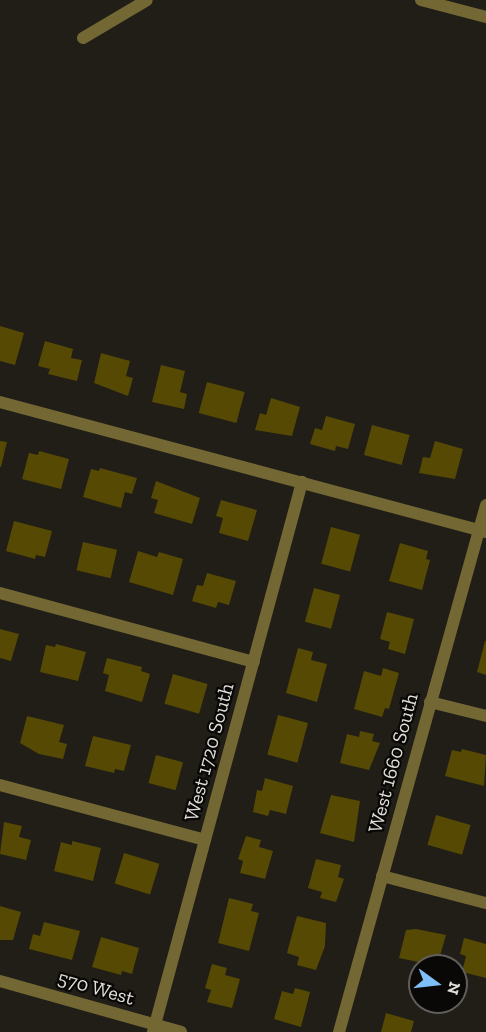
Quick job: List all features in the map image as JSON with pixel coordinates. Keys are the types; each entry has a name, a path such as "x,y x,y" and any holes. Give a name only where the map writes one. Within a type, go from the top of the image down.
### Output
{"street":[{"path":"83,38 147,0"},
{"path":"421,0 486,17"},
{"path":"0,402 482,531"},
{"name":"West 1720 South","path":"154,1029 302,482"},
{"name":"West 1660 South","path":"339,1032 430,702 482,531 486,505"},
{"path":"0,593 254,662"},
{"path":"430,702 486,716"},
{"path":"0,785 206,840"},
{"path":"382,876 486,903"},
{"name":"570 West","path":"0,981 154,1029 181,1032"}],"building":[{"path":"0,326 24,333 15,365 0,361"},
{"path":"45,341 73,349 71,358 82,360 77,381 48,374 50,369 38,366"},
{"path":"101,353 130,361 126,376 133,378 128,396 94,383"},
{"path":"161,365 185,371 180,392 187,394 184,409 152,402"},
{"path":"207,382 245,392 236,423 199,413"},
{"path":"271,398 300,407 292,436 255,430 260,413 266,415"},
{"path":"326,416 355,424 348,449 336,446 335,451 310,444 315,428 322,430"},
{"path":"372,425 410,435 402,465 364,455"},
{"path":"0,441 7,442 1,467 0,467"},
{"path":"435,441 463,449 455,479 419,473 423,457 430,458"},
{"path":"39,451 69,459 61,489 22,479 29,453 38,455"},
{"path":"100,468 137,478 132,494 125,492 121,508 83,497 91,469 99,471"},
{"path":"156,481 200,498 192,524 154,513 158,500 151,498"},
{"path":"221,500 257,510 248,541 219,533 223,518 216,516"},
{"path":"14,521 52,531 45,557 36,555 35,559 6,551"},
{"path":"331,527 360,535 350,571 321,564"},
{"path":"83,542 117,550 111,578 76,570"},
{"path":"400,543 428,551 426,559 430,560 422,590 389,581"},
{"path":"138,551 157,557 159,552 183,559 173,595 129,582"},
{"path":"207,573 236,581 229,605 218,602 216,608 192,601 197,585 203,586"},
{"path":"314,588 340,595 331,629 305,622"},
{"path":"387,612 414,619 405,654 388,649 390,642 380,639"},
{"path":"0,629 19,634 11,661 0,658"},
{"path":"486,641 486,675 477,672"},
{"path":"56,644 86,652 78,681 40,672 46,645 55,647"},
{"path":"298,648 313,652 311,660 327,664 317,702 286,693"},
{"path":"107,658 142,667 141,671 150,674 142,702 105,691 109,675 103,673"},
{"path":"383,668 399,673 389,709 385,708 382,717 354,709 364,671 381,676"},
{"path":"173,674 208,684 199,714 164,704"},
{"path":"278,715 308,723 297,763 267,755"},
{"path":"27,716 64,725 59,742 67,744 63,759 39,754 20,743"},
{"path":"360,731 374,734 372,741 380,743 369,770 340,763 347,734 359,737"},
{"path":"93,736 131,745 124,771 115,769 114,773 85,766"},
{"path":"462,749 486,755 484,786 445,776 452,750 461,752"},
{"path":"156,755 183,762 176,790 148,783"},
{"path":"265,778 293,786 286,814 270,810 268,816 253,812 257,790 262,791"},
{"path":"331,795 360,801 354,842 320,833"},
{"path":"436,815 471,825 462,855 427,845"},
{"path":"4,822 22,826 19,837 31,840 26,860 0,854"},
{"path":"246,836 261,840 259,847 273,851 265,879 240,873 243,861 238,859"},
{"path":"72,841 101,848 93,881 54,871 61,842 72,845"},
{"path":"124,853 159,864 150,894 115,884"},
{"path":"316,859 341,865 338,877 344,879 336,902 320,898 322,892 308,888"},
{"path":"229,898 253,904 251,911 259,913 249,951 218,943"},
{"path":"0,906 21,912 13,940 0,940"},
{"path":"297,916 326,923 325,946 316,970 297,965 299,957 287,953"},
{"path":"44,922 80,931 72,960 29,949 33,934 40,936"},
{"path":"416,929 446,935 440,954 408,954 408,960 399,958 406,930"},
{"path":"101,937 139,948 132,974 122,971 121,975 92,967"},
{"path":"464,938 486,944 486,978 468,974 468,954 460,954"},
{"path":"212,964 227,968 225,975 240,979 232,1008 207,1002 211,990 205,988"},
{"path":"295,988 310,992 301,1027 274,1019 282,991 293,994"},
{"path":"386,1013 414,1021 411,1032 381,1032"}]}
